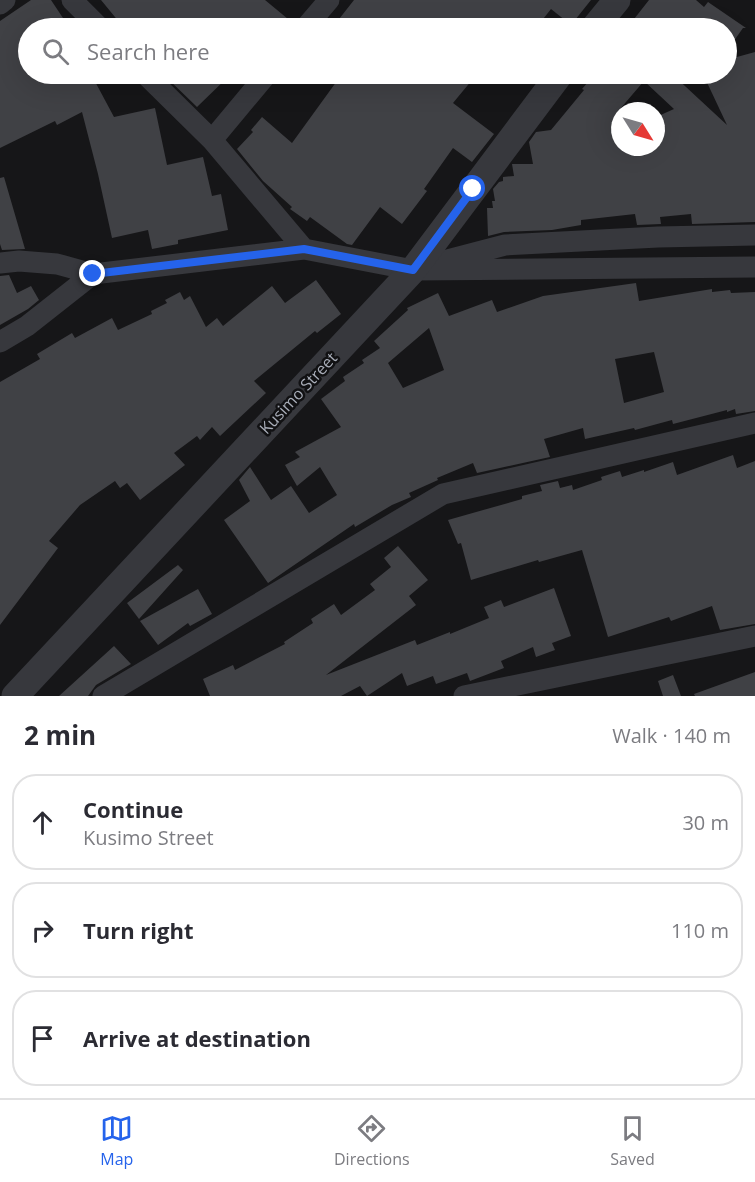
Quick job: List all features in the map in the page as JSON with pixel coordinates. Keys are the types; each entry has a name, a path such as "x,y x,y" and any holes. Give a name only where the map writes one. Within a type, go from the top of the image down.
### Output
{"street":[{"path":"0,4 5,0"},
{"path":"72,0 90,18"},
{"path":"314,18 329,0"},
{"path":"602,18 617,0"},
{"path":"155,84 212,140 304,249"},
{"path":"212,140 259,84"},
{"name":"Kusimo Street","path":"15,696 413,270 552,84"},
{"path":"413,270 505,245 658,237 755,235"},
{"path":"0,263 19,261 57,264 93,274 304,249 413,270 755,267"},
{"path":"0,342 27,326 93,274"},
{"path":"103,696 443,494 755,423"},
{"path":"464,696 755,636"}],"building":[{"path":"31,0 51,0 63,18 18,18 18,84 96,84 114,117 155,108 167,165 203,157 212,196 221,194 228,230 178,240 178,244 152,249 148,230 112,238 82,112 57,125 55,121 0,148 0,21"},
{"path":"101,0 265,0 287,18 116,18"},
{"path":"354,0 591,0 577,18 562,18 551,9 544,18 340,18"},
{"path":"649,0 696,0 704,7 708,2 731,18 635,18"},
{"path":"737,22 746,28 743,28 737,36"},
{"path":"755,52 755,222 692,224 691,214 660,217 661,224 637,225 635,214 581,220 581,225 552,230 504,232 488,236 487,208 493,208 492,201 495,201 493,189 503,181 503,177 514,176 512,164 533,164 529,142 536,132 551,130 584,90 582,89 586,84 641,84 626,102 611,102 611,156 665,156 665,113 674,109 647,84 683,84 727,125 708,84 737,84 737,57"},
{"path":"173,84 221,84 197,107"},
{"path":"335,84 469,84 453,103 494,134 472,162 453,148 424,189 427,191 402,224 380,207 352,245 347,244 310,217 307,221 290,209 292,207 263,181 237,149 253,132 251,130 262,117 292,143"},
{"path":"4,177 25,249 2,250 0,244 0,178"},
{"path":"9,275 17,293 31,286 39,300 0,325 0,276"},
{"path":"316,280 341,314 317,333 315,331 254,381 266,393 220,436 212,427 200,440 197,436 174,453 185,465 140,500 127,483 120,488 115,481 80,505 49,541 58,548 0,625 0,382 40,359 37,354 72,333 75,338 112,318 118,330 152,314 151,311 167,303 165,300 180,292 184,300 190,296 206,327 217,318 223,326 272,286 285,303"},
{"path":"636,283 639,301 712,289 712,292 730,290 731,293 755,292 755,411 736,414 735,409 727,412 727,410 673,424 672,420 635,430 634,428 585,439 583,428 544,439 550,457 477,473 473,463 409,493 411,497 392,505 355,527 354,524 268,583 224,520 250,501 239,480 250,467 271,500 291,486 309,513 337,495 320,467 297,486 285,465 300,457 295,452 341,427 321,399 345,381 343,377 364,363 362,360 380,348 374,341 408,310 407,308 438,293 449,316 492,300 497,312 543,296","holes":["429,328 444,370 403,388 388,363","654,352 664,392 624,403 615,359"]},
{"path":"733,455 737,468 755,461 755,624 720,630 712,606 671,621 669,617 608,637 582,550 539,562 538,560 471,580 461,543 458,544 448,520 522,499 522,496 542,491 540,485 558,481 560,488 572,485 573,490 620,471 622,477 673,462 677,475"},
{"path":"398,546 428,580 409,596 416,605 326,675 415,640 417,645 489,618 484,607 501,600 504,607 554,588 571,636 552,643 555,650 536,657 533,647 501,661 504,668 470,681 467,673 436,684 433,676 407,686 402,673 367,696 360,686 341,696 210,696 203,679 233,665 235,670 285,644 284,642 313,623 311,619 334,604 341,615 375,590 370,584 391,567 384,558"},
{"path":"178,565 183,570 139,619 127,603"},
{"path":"198,589 212,614 190,626 188,623 158,645 140,621"},
{"path":"114,646 131,664 96,685 88,696 59,696"},
{"path":"755,672 755,696 695,696 694,694"},
{"path":"673,675 681,696 663,696 658,681"}],"route":[{"path":"93,274 304,249 413,270 473,189"}]}
